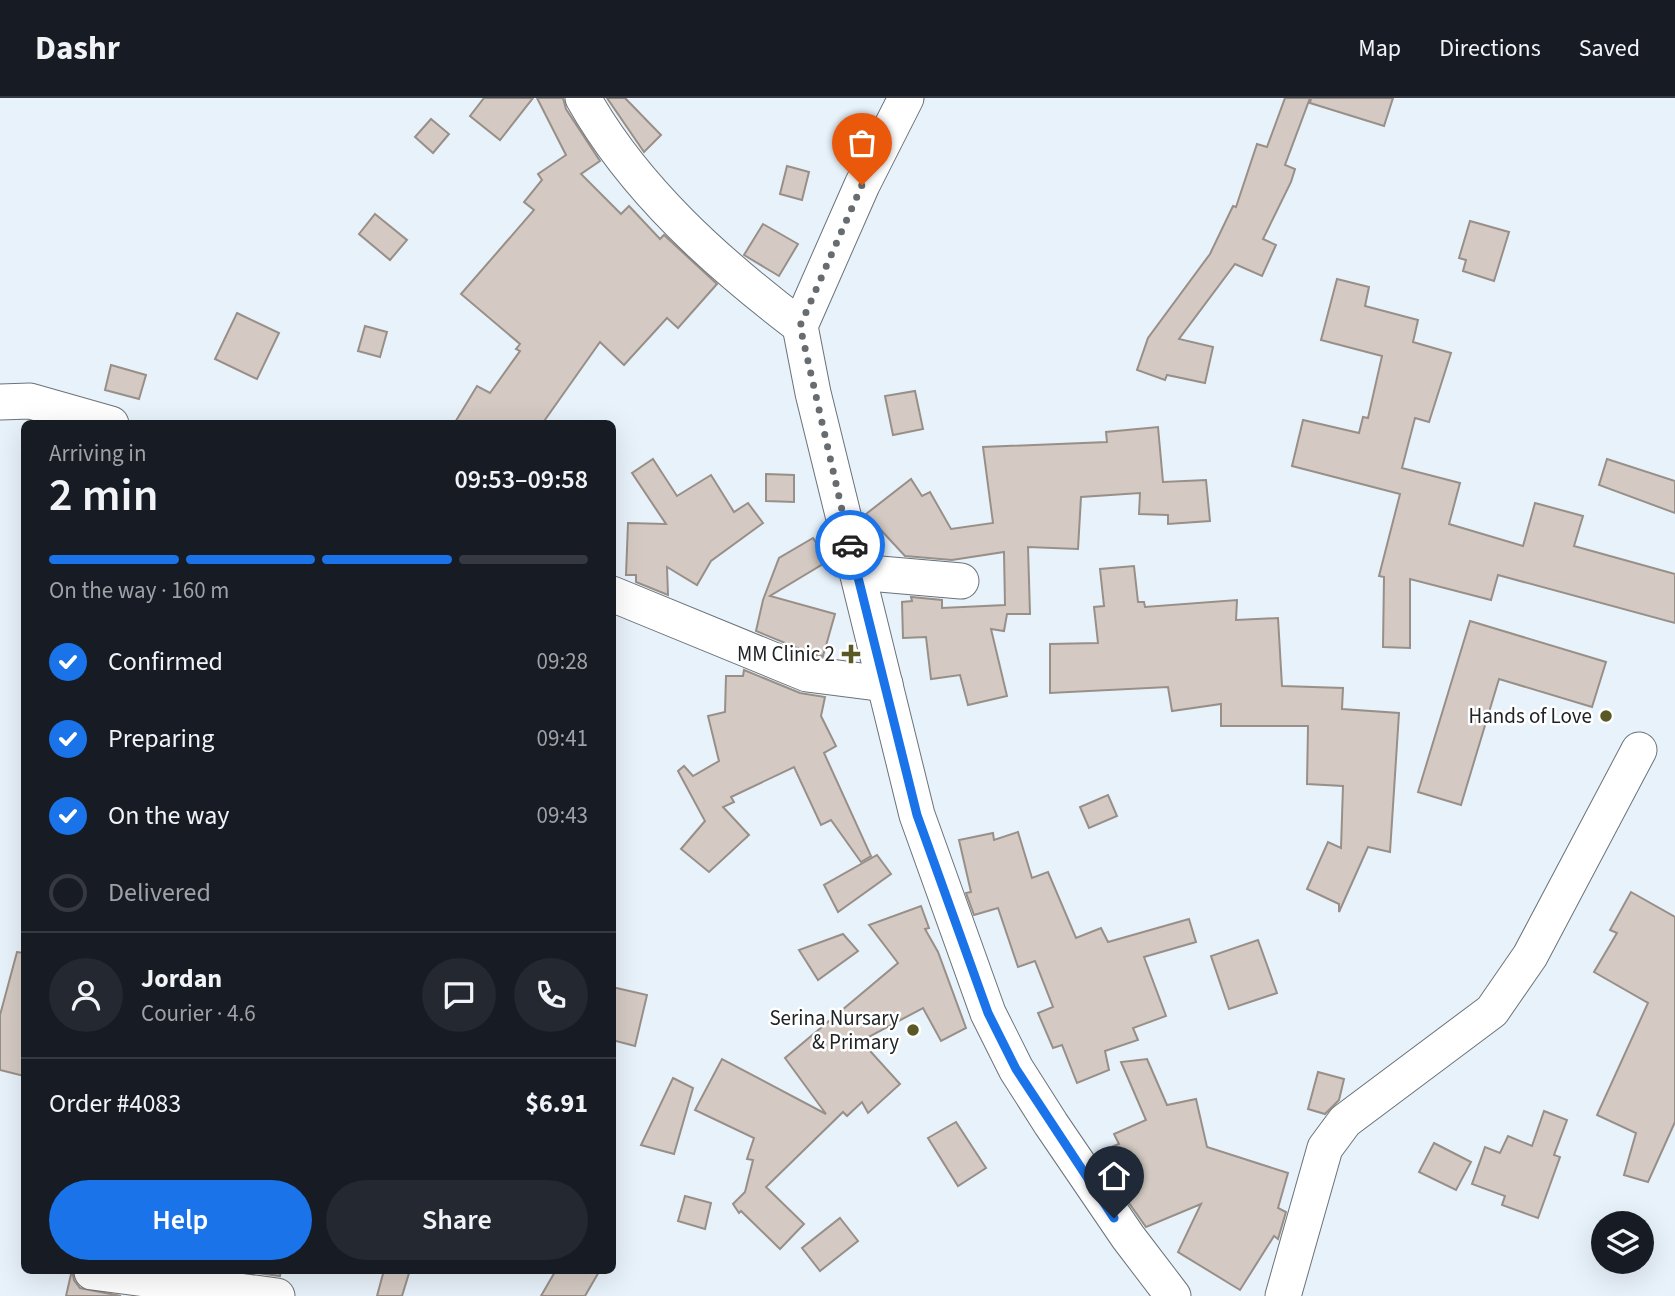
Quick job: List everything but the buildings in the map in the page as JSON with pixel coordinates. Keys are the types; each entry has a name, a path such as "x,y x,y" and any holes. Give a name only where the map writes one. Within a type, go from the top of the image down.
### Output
{"street":[{"path":"583,98 605,138 638,179 745,284 800,326"},
{"path":"906,98 856,197 800,326 917,815 988,1013 1016,1069 1065,1146 1173,1296"},
{"path":"0,402 30,401 97,420"},
{"path":"857,572 961,581"},
{"path":"616,596 807,674 885,684"},
{"path":"1283,1296 1325,1148 1345,1121 1492,1011 1530,956 1639,750"},
{"path":"107,1274 277,1296"}],"way so far":[{"path":"850,545 822,433 800,326 862,185"}],"place":[{"name":"MM Clinic 2","path":"851,654"},
{"name":"Hands of Love","path":"1606,716"},
{"name":"Serina Nursary & Primary","path":"913,1030"}],"route":[{"path":"850,545 917,815 988,1013 1016,1069 1114,1218"}]}
